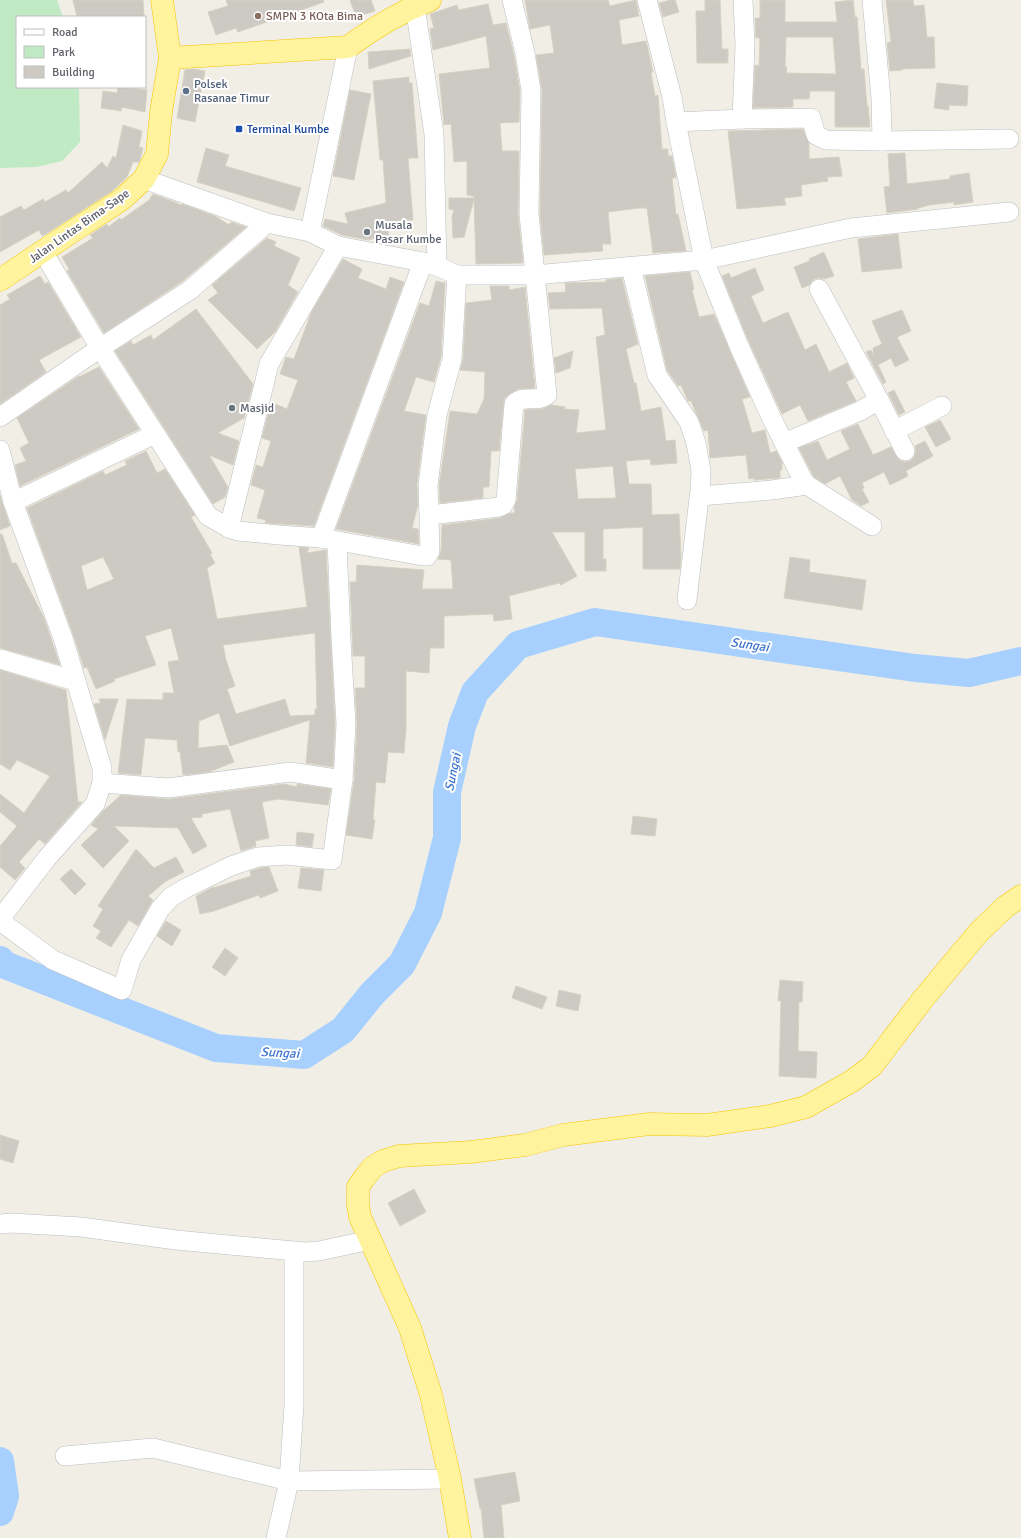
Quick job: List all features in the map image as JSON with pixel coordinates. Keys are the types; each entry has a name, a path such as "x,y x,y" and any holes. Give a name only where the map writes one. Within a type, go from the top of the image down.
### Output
{"highway":[{"name":"Jalan Lintas Bima-Sape","path":"0,280 121,200 144,179 157,154 161,112 170,58 162,0"},
{"path":"170,58 348,47 364,35 414,4"},
{"path":"460,1538 450,1479 431,1395 410,1328 360,1217 358,1187 373,1168 383,1161 399,1156 471,1152 525,1145 564,1135 649,1124 707,1125 770,1116 806,1107 852,1081 872,1066 923,999 978,934 1005,907 1021,896"}],"street":[{"path":"430,515 499,507 503,505 506,500 514,404 521,398 544,398 547,395 528,214 531,90 525,53 512,0"},
{"path":"648,0 672,97 704,260 739,346 771,417 803,480 807,485 872,526"},
{"path":"742,119 745,45 743,0"},
{"path":"872,0 881,99 882,141"},
{"path":"0,450 13,502 63,638 102,768 102,783 95,804 47,858 0,920 53,960 122,990 131,960 146,931 171,897 231,866 258,857 287,855 332,860 342,780 346,724 341,639 329,540 430,264 434,134 414,4"},
{"path":"310,232 348,47"},
{"path":"676,122 811,118 816,135 826,140 882,141 1009,139"},
{"path":"144,179 267,222 310,232 338,246 430,264 457,275 534,275 704,260 850,228 1009,212"},
{"path":"0,417 100,348 190,290 267,222"},
{"path":"229,528 269,364 338,246"},
{"path":"43,252 100,348 208,516 229,528 238,531 329,540 423,556 427,556 430,551 428,485 437,415 452,359 457,275"},
{"path":"630,267 657,375 689,422 696,443 701,471 700,496 687,600"},
{"path":"819,289 905,451"},
{"path":"784,443 860,411 879,400"},
{"path":"894,431 942,406"},
{"path":"13,502 155,434"},
{"path":"700,496 772,490 807,485"},
{"path":"0,659 76,681"},
{"path":"102,783 168,788 290,772 342,780"},
{"path":"0,1224 11,1223 81,1227 176,1240 294,1252 319,1251 370,1240"},
{"path":"276,1538 289,1481 294,1405 294,1252"},
{"path":"65,1456 153,1448 289,1481 450,1479"}],"green space":[{"path":"0,0 57,0 63,16 16,16 16,88 79,88 80,142 62,161 37,167 0,168"}],"building":[{"path":"73,0 143,0 144,16 77,16"},
{"name":"SMPN 3 KOta Bima","path":"226,0 323,0 324,2 238,32 236,28 216,35 208,12 228,6"},
{"path":"350,0 371,0 375,11 356,17"},
{"path":"525,0 608,0 610,6 636,0 639,16 619,20 622,45 646,41 653,72 651,73 655,96 658,95 662,149 668,149 668,156 672,156 676,178 672,178 676,215 678,214 686,251 653,253 647,208 639,208 608,212 611,244 602,244 603,251 544,255 540,214 542,90 536,55 554,53 550,25 530,29"},
{"path":"675,0 679,12 663,17 659,3"},
{"path":"705,0 720,0 722,49 728,49 728,63 697,63 696,11 705,11"},
{"path":"760,0 785,0 785,22 837,22 835,2 853,0 855,17 857,17 861,69 864,69 870,127 835,127 835,91 810,91 809,99 793,99 793,107 753,108 755,65 759,66 760,38 756,38 755,18 760,18","holes":["786,37 833,37 836,74 786,73"]},
{"path":"886,0 913,0 914,6 924,5 927,37 934,37 935,68 890,71 887,43 891,42"},
{"path":"488,4 493,25 506,23 514,55 520,91 519,122 500,123 502,151 519,151 518,214 523,263 476,264 474,199 464,237 453,238 452,216 454,210 449,209 449,198 474,198 473,196 467,195 467,161 454,162 451,124 444,125 439,74 490,68 486,36 433,50 430,29 434,28 430,14 457,5 458,10"},
{"path":"410,49 411,56 369,69 368,52"},
{"path":"193,69 205,71 195,122 177,118 185,70"},
{"path":"409,77 409,83 412,83 418,158 408,158 413,220 386,222 389,235 368,240 342,235 323,226 325,219 348,224 345,213 386,203 383,160 380,160 373,81"},
{"path":"937,83 968,86 967,106 949,105 949,110 934,108"},
{"path":"118,88 147,90 145,112 122,107 121,111 101,108 103,91 117,93"},
{"path":"350,90 371,94 354,180 333,176"},
{"path":"123,125 142,131 139,147 143,148 140,160 139,162 133,162 127,177 112,191 46,234 42,236 39,230 0,252 0,217 21,206 24,210 43,199 45,202 66,190 68,193 102,162 107,168 113,156 116,158"},
{"path":"803,129 809,143 809,159 839,157 842,176 827,177 828,181 801,185 802,196 784,198 786,205 737,209 728,131"},
{"path":"206,148 229,155 225,166 301,188 294,211 197,182"},
{"path":"905,153 907,184 950,179 950,176 969,173 973,202 954,205 954,202 930,205 918,209 887,213 884,187 890,186 888,154"},
{"path":"153,194 215,216 229,225 231,222 246,227 183,281 104,333 67,271 69,269 62,257 93,238 90,235 107,224 108,227 120,218 121,220 149,200"},
{"path":"898,234 902,268 862,272 858,239"},
{"path":"267,238 276,242 274,246 300,258 288,285 298,292 275,332 257,349 208,300 218,293 212,285"},
{"path":"824,252 834,276 824,279 814,279 809,285 802,288 794,267 810,261 809,259"},
{"path":"343,259 362,269 358,278 386,289 390,277 404,282 314,526 265,523 266,520 257,518 265,490 251,485 256,465 263,467 271,441 262,438 271,402 287,409 298,380 280,374 286,357 294,359 311,313"},
{"path":"755,268 764,290 751,296 763,323 788,312 805,350 816,344 829,372 847,363 854,378 846,382 856,401 808,421 800,405 782,414 749,342 722,276 729,273 731,278"},
{"path":"690,272 694,289 692,290 699,317 714,314 750,397 742,399 752,433 765,430 770,453 776,451 782,462 780,478 749,479 746,455 710,458 708,430 704,431 691,401 688,401 681,385 678,386 667,370 645,276"},
{"path":"40,276 45,284 48,282 81,337 39,360 46,372 0,404 0,305 10,299 7,295"},
{"path":"622,278 638,344 626,349 634,383 636,383 641,411 661,407 666,441 675,440 677,463 651,465 650,459 626,461 629,484 651,484 652,515 679,514 681,557 680,569 643,569 643,527 603,529 603,559 606,559 606,571 585,571 585,532 552,532 577,576 561,585 559,583 509,596 512,619 494,621 493,614 444,616 444,648 430,648 429,673 406,671 406,728 404,753 388,752 385,783 376,782 373,820 375,820 372,839 346,835 354,781 357,724 355,688 365,688 365,656 353,656 350,582 356,582 357,565 424,570 422,589 453,589 451,560 438,559 441,551 442,525 500,518 510,513 515,513 514,507 517,501 525,410 542,409 552,405 565,407 564,409 579,410 576,433 606,430 596,337 605,335 602,308 550,309 548,293 566,292 565,283 606,282 606,280","holes":["613,466 616,498 578,499 575,469"]},
{"path":"436,281 445,283 441,357 434,382 416,377 404,411 426,415 417,484 418,505 412,528 418,529 419,544 336,529 420,303 429,306"},
{"path":"490,286 509,286 509,290 525,287 535,388 518,389 504,399 499,451 491,451 489,487 483,487 483,498 440,503 439,486 450,411 477,414 484,399 485,372 460,370 463,360 466,303 492,300"},
{"path":"196,309 253,384 244,418 218,433 239,441 233,465 209,455 228,487 225,497 213,504 115,351 131,341 133,345 151,335 153,340"},
{"path":"902,310 911,331 897,337 909,360 895,367 891,358 878,365 886,382 883,384 866,352 871,350 874,357 873,348 882,344 872,321"},
{"path":"573,351 570,368 556,373 554,358"},
{"path":"99,367 139,429 20,486 15,465 26,461 20,448 29,443 17,418 79,376"},
{"path":"894,390 905,412 899,415 888,393"},
{"path":"940,420 951,439 936,447 925,427"},
{"path":"858,424 873,455 891,447 899,460 904,462 910,461 914,457 916,451 915,446 925,441 933,456 906,471 908,476 890,485 884,472 862,483 864,488 862,489 869,502 861,506 852,500 840,476 825,484 814,477 799,448 818,441 827,460 850,449 841,431"},
{"path":"146,451 157,473 165,469 195,515 191,517 212,553 210,554 215,563 207,568 217,619 307,607 299,547 309,548 307,553 326,550 335,724 333,767 306,763 310,720 230,746 219,713 199,721 198,748 227,745 234,762 209,772 183,775 177,740 145,738 141,775 118,773 127,699 163,700 163,693 174,693 168,662 179,660 171,628 145,636 156,665 114,679 115,681 96,689 87,667 84,668 27,508 103,471 105,475 127,465 125,461","holes":["103,557 114,579 87,590 81,566","315,633 317,709 315,709 315,715 290,716 285,699 236,714 227,689 235,686 226,660 223,645"]},
{"path":"0,495 10,526 0,530"},
{"path":"0,534 2,534 12,563 16,563 44,618 60,665 0,648"},
{"path":"790,557 810,560 809,572 866,580 862,610 784,598"},
{"path":"0,670 66,690 78,802 82,802 45,844 39,839 19,862 25,868 15,880 0,867 0,846 17,826 0,812 0,794 24,813 50,776 17,760 10,770 0,764"},
{"path":"99,699 118,699 105,740 94,704 101,703"},
{"path":"284,784 297,787 297,784 331,789 328,805 278,799 262,802 269,838 255,841 256,846 241,851 230,809 202,814 202,817 191,818 207,846 193,854 178,828 114,826 129,841 103,868 81,845 98,829 91,825 103,811 121,795 169,799"},
{"path":"633,816 657,819 655,836 631,834"},
{"path":"297,832 314,834 312,847 296,845"},
{"path":"136,849 154,868 176,857 184,872 166,881 148,896 153,900 138,926 129,920 111,947 96,938 101,931 93,926 103,909 98,906"},
{"path":"269,867 278,891 260,898 259,895 214,911 200,914 196,896 213,887 251,876 250,871"},
{"path":"301,868 324,870 321,891 298,888"},
{"path":"71,869 86,884 75,895 60,879"},
{"path":"166,921 181,930 172,946 157,936"},
{"path":"225,948 238,958 225,976 212,967"},
{"path":"780,980 803,982 802,1002 799,1002 798,1051 817,1052 816,1078 779,1076 781,1001 778,1001"},
{"path":"516,986 547,997 542,1009 512,998"},
{"path":"559,990 581,995 578,1011 556,1006"},
{"path":"0,1135 19,1141 13,1163 0,1159"},
{"path":"414,1189 426,1212 400,1226 388,1203"},
{"path":"515,1472 520,1501 501,1505 504,1538 484,1538 481,1508 480,1509 474,1479"}],"waterway":[{"name":"Sungai","path":"0,960 5,965 216,1048 304,1055 343,1030 372,994 402,964 428,913 447,838 447,792 462,726 475,692 518,645 595,622 915,668 969,673 1021,661"},
{"name":"Sungai","path":"0,1461 5,1496 0,1512"}],"place":[{"name":"SMPN 3 KOta Bima","path":"258,16"},
{"name":"Polsek Rasanae Timur","path":"186,91"},
{"name":"Terminal Kumbe","path":"239,129"},
{"name":"Musala Pasar Kumbe","path":"367,232"},
{"name":"Masjid","path":"232,408"}]}
